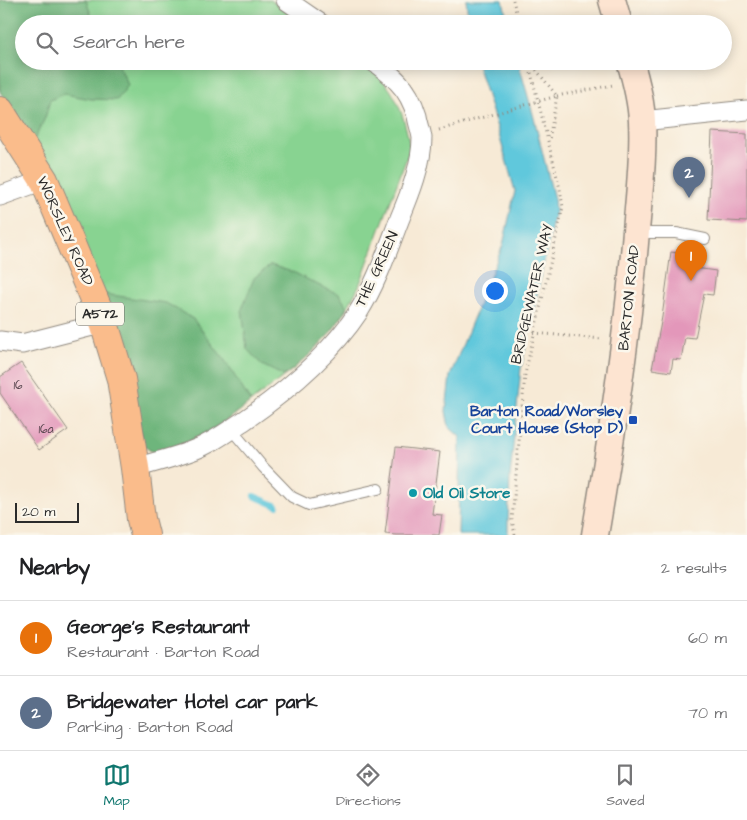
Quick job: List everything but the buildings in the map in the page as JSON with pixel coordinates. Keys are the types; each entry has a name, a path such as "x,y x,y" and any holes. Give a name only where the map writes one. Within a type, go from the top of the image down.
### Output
{"main road":[{"path":"612,0 616,15"},
{"name":"BARTON ROAD","path":"595,535 615,416 625,341 641,170 642,121 636,81 625,73"},
{"name":"WORSLEY ROAD","path":"0,111 44,180 104,324 120,379 145,535"}],"street":[{"path":"286,0 308,15"},
{"name":"THE GREEN","path":"135,468 203,446 219,438 258,411 298,379 318,360 341,335 359,310 373,285 406,202 421,151 422,136 409,96 399,82 384,70"},
{"path":"642,121 747,110"},
{"path":"0,196 44,180"},
{"path":"0,341 22,344 104,324"}],"lane":[{"path":"636,233 676,233 705,239"},
{"path":"231,429 292,497 309,505 378,489"}],"path":[{"path":"513,0 517,15"},
{"name":"BRIDGEWATER WAY","path":"516,535 512,520 525,374 563,207 531,70"},
{"path":"536,70 557,96 548,143"},
{"path":"422,136 557,96 625,73"},
{"path":"534,333 625,341"}],"green space":[{"path":"0,0 271,0 292,15 15,15 15,70 370,70 382,80 395,98 405,123 410,149 359,286 343,316 296,367 233,416 211,431 185,443 150,451 32,140 0,91"},
{"path":"0,0 86,0 91,15 15,15 15,70 121,70 128,85 117,100 91,99 64,94 50,100 45,118 33,142 0,92"},
{"path":"271,265 295,273 339,294 347,307 335,327 320,345 284,376 262,365 247,349 242,309 254,278"},
{"path":"104,294 166,303 193,319 224,359 251,402 216,427 198,437 160,453 149,450 143,445"}],"water":[{"path":"466,0 503,0 506,15 468,15"},
{"path":"479,70 521,70 554,199 555,211 521,368 510,476 508,535 458,535 460,437 449,427 446,411 450,376 503,245 515,191"}],"waterway":[{"path":"254,496 277,506"}],"place":[{"name":"Bridgewater Hotel car park","path":"689,198"},
{"name":"George’s Restaurant","path":"691,281"},
{"name":"Barton Road/Worsley Court House (Stop D)","path":"633,420"},
{"name":"Old Oil Store","path":"413,493"}]}
